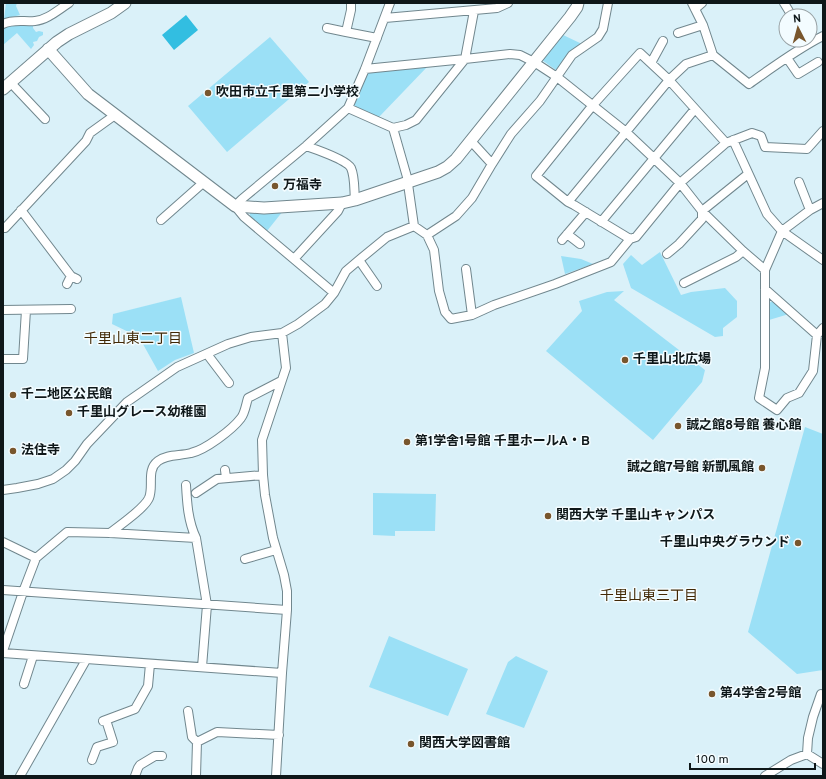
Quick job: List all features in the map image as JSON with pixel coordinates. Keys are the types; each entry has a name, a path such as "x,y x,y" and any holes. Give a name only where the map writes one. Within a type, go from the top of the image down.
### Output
{"street":[{"path":"3,24 16,21 41,20 69,3"},
{"path":"45,119 7,86 48,49 69,34 111,13 125,3"},
{"path":"346,32 351,3"},
{"path":"235,206 348,108 365,69 390,3"},
{"path":"385,18 497,8 508,3"},
{"path":"235,206 264,208 342,203 438,172 447,167 456,159 570,17 578,3"},
{"path":"427,235 456,216 472,198 511,134 540,101 572,55 598,37 603,29 608,3"},
{"path":"702,3 694,6 703,25 713,56 749,84 800,48"},
{"path":"348,108 393,128 406,126 416,120 465,59 474,10"},
{"path":"678,33 703,25"},
{"path":"327,28 377,38"},
{"path":"651,63 663,41"},
{"path":"48,49 88,94 235,206 244,217 334,293"},
{"path":"823,131 806,149 765,147 760,136 752,133 729,141 680,183 636,238 630,239 568,202 536,176 592,106 640,53 670,80 695,109 729,141 748,174 767,214 782,231 823,260"},
{"path":"365,69 510,54 520,55 534,62 557,77 626,132 680,183 702,211 742,251 765,270"},
{"path":"568,202 670,80 686,64 713,56"},
{"path":"786,58 798,74 818,62"},
{"path":"601,222 695,109"},
{"path":"3,227 4,228 86,141 90,133 116,115"},
{"path":"393,128 408,182 414,226 427,235 434,250 439,291 445,312 451,319 472,315 494,305 555,284 611,262 630,239"},
{"path":"470,140 492,164"},
{"path":"306,146 342,161 350,166 353,174 355,200"},
{"path":"702,211 748,174"},
{"path":"161,220 204,182"},
{"path":"799,182 819,207 782,231 765,270 765,368 759,398 777,410 787,398 799,393 813,371 817,335 823,328"},
{"path":"294,259 338,211 342,203"},
{"path":"21,210 74,278 67,284"},
{"path":"667,254 679,244 702,218 702,211"},
{"path":"580,244 565,237 586,212"},
{"path":"3,490 38,484 53,479 66,470 75,461 86,444 127,402 177,367 228,344 251,337 282,333 298,324 325,304 334,293 346,271 359,260 387,237 414,226"},
{"path":"684,283 736,257 742,251"},
{"path":"359,260 377,286"},
{"path":"466,269 472,315"},
{"path":"765,289 817,335"},
{"path":"3,310 71,309"},
{"path":"3,359 23,359 26,310"},
{"path":"276,776 287,591 273,538 265,495 262,440 286,368 282,333"},
{"path":"207,354 229,383"},
{"path":"110,533 144,505 149,498 151,474 153,466 158,460 168,456 193,453 210,444 227,432 241,418 248,398 281,381"},
{"path":"196,493 225,474 263,475"},
{"path":"186,485 187,504 192,530 196,538 208,605 202,668"},
{"path":"196,538 67,532 36,558 3,652 86,660 282,673"},
{"path":"3,542 36,558"},
{"path":"244,559 276,550"},
{"path":"3,590 287,610"},
{"path":"24,684 33,656"},
{"path":"20,776 86,660"},
{"path":"92,760 97,747 113,742 104,721 135,709 148,686 150,664"},
{"path":"807,754 808,738 821,694"},
{"path":"188,711 192,737 197,742 196,776"},
{"path":"197,742 217,732 279,735"},
{"path":"807,754 823,764"},
{"path":"765,776 791,760 807,754"},
{"path":"135,776 143,759 162,756"}],"shaded area":[{"path":"6,3 17,3 16,6 20,15 4,19"},
{"path":"186,15 198,30 174,50 162,35"},
{"path":"17,24 33,25 36,32 43,32 43,35 39,37 37,41 33,42 34,45 31,49 17,33 3,45 3,28"},
{"path":"561,34 582,44 559,69 556,70 542,60"},
{"path":"270,37 309,82 227,152 188,106"},
{"path":"428,66 379,117 355,108 354,105 366,74"},
{"path":"283,211 267,231 250,216 250,213 252,212"},
{"path":"660,252 681,295 691,292 725,288 737,301 737,317 723,328 723,336 715,337 631,288 623,264 631,255 642,265"},
{"path":"561,256 581,259 593,264 565,274"},
{"name":"千里山北広場","path":"624,291 614,300 705,370 702,382 653,440 546,351 582,311 579,301 607,292"},
{"path":"181,297 194,353 175,360 158,371 139,337 112,324 113,314"},
{"path":"773,301 789,314 769,320 769,303"},
{"name":"千里山中央グラウンド","path":"805,427 823,434 823,670 797,674 748,632"},
{"path":"373,493 436,494 435,531 395,531 395,536 373,535"},
{"path":"389,636 468,669 448,716 369,687"},
{"path":"516,656 548,671 524,728 486,714 508,662"}],"place":[{"name":"吹田市立千里第二小学校","path":"208,93"},
{"name":"万福寺","path":"275,186"},
{"name":"千里山北広場","path":"625,360"},
{"name":"千二地区公民館","path":"13,395"},
{"name":"千里山グレース幼稚園","path":"69,413"},
{"name":"誠之館8号館 養心館","path":"678,426"},
{"name":"第1学舎1号館 千里ホールA・B","path":"407,442"},
{"name":"法住寺","path":"13,451"},
{"name":"誠之館7号館 新凱風館","path":"762,468"},
{"name":"関西大学 千里山キャンパス","path":"548,516"},
{"name":"千里山中央グラウンド","path":"798,543"},
{"name":"第4学舎2号館","path":"712,694"},
{"name":"関西大学図書館","path":"411,744"}],"district":[{"name":"千里山東二丁目","path":"133,339"},
{"name":"千里山東三丁目","path":"649,596"}]}
